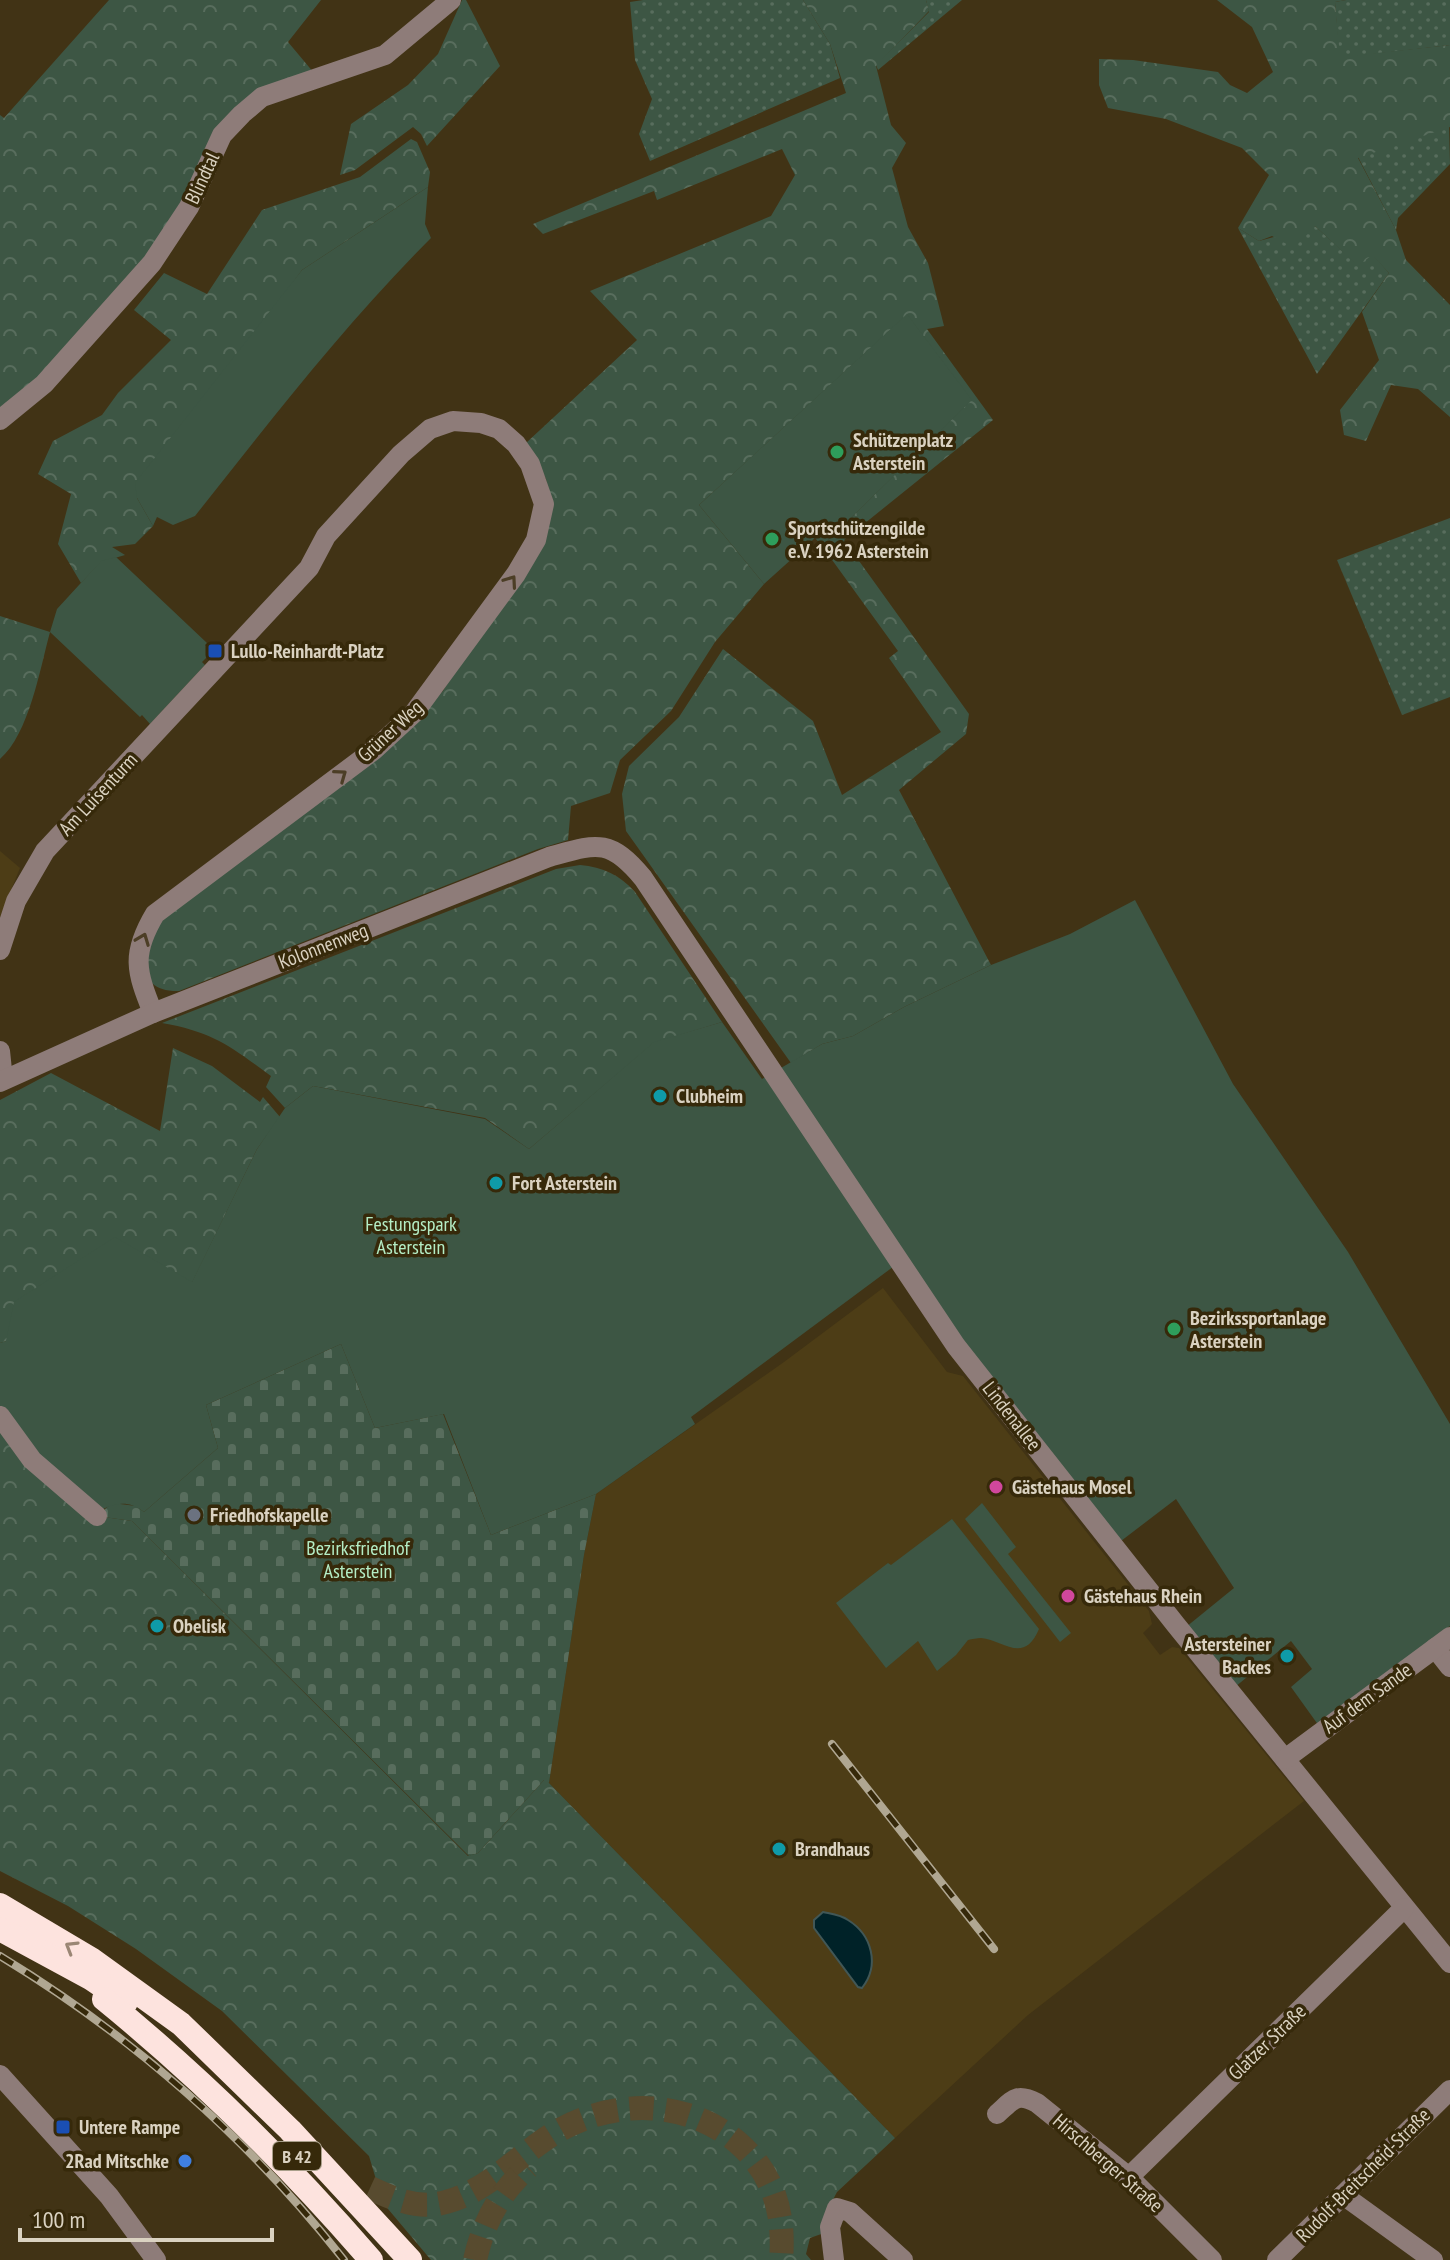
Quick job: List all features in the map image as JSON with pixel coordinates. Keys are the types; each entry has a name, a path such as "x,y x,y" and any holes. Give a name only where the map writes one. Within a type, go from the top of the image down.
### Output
{"highway":[{"name":"B 42","path":"0,1905 91,1959 163,2010 206,2046 290,2130 410,2260"},
{"name":"B 42","path":"0,1929 125,2001 197,2058 296,2155 391,2260"},
{"path":"56,1959 152,2038 229,2109 291,2171 371,2260"},
{"path":"290,2130 370,2188"}],"street":[{"name":"Blindtal","path":"0,420 44,384 152,263 189,207 222,135 242,114 262,97 385,55 451,0"},
{"name":"Grüner Weg","path":"153,1013 140,981 137,961 139,945 155,914 396,732 438,684 516,574 536,540 544,504 530,464 516,444 499,429 464,421 444,423 430,429 401,454 326,536 309,568 226,657"},
{"name":"Am Luisenturm","path":"0,950 16,901 45,851 226,657"},
{"name":"Kolonnenweg","path":"2,1081 153,1013 549,857 587,847 607,848 626,857 643,878"},
{"name":"Lindenallee","path":"643,878 956,1346 1176,1625 1450,1963"},
{"path":"0,1051 2,1081"},
{"path":"0,1416 32,1460 97,1516"},
{"name":"Auf dem Sande","path":"1285,1759 1442,1642"},
{"path":"1442,1642 1450,1667"},
{"name":"Glatzer Straße","path":"1129,2177 1404,1908"},
{"path":"0,2075 109,2196 156,2260"},
{"name":"Rudolf-Breitscheid-Straße","path":"1277,2260 1450,2090"},
{"name":"Hirschberger Straße","path":"997,2114 1015,2098 1024,2097 1036,2102 1129,2177 1212,2260"},
{"path":"1343,2195 1433,2260"},
{"path":"834,2260 831,2220 837,2208 842,2208 903,2260"}],"shaded area":[{"path":"0,851 20,868 0,917"},
{"path":"883,1288 947,1372 963,1376 1149,1611 1152,1624 1143,1633 1160,1655 1172,1647 1179,1648 1304,1801 1028,2015 895,2138 549,1783 596,1494"}],"green space":[{"path":"109,0 321,0 288,42 314,73 256,97 173,224 58,362 0,410 0,115 4,118"},
{"path":"462,0 466,0 500,66 427,146 413,127 355,170 340,175 351,124 408,85 438,54"},
{"path":"803,0 830,44 840,78 650,161 639,134 652,99 635,60 630,2"},
{"path":"803,0 926,0 929,11 876,66 891,125 906,143 892,168 908,227 928,263 944,326 927,329 993,420 844,540 969,714 966,734 899,790 991,965 904,1007 853,1036 822,1044 791,1063 626,831 622,794 629,766 679,717 723,649 813,721 842,795 941,732 889,658 898,651 822,546 971,400 907,315 699,505 764,584 715,642 671,711 620,760 610,793 571,806 568,840 538,849 179,991 163,989 152,983 147,975 148,951 165,915 443,691 549,496 546,479 526,443 637,340 590,291 771,216 795,175 782,149 657,200 654,191 543,234 533,224 846,93 830,44"},
{"path":"926,0 962,0 878,70 876,65 929,12"},
{"path":"1217,0 1346,0 1335,2 1340,57 1450,45 1450,127 1358,158 1396,230 1406,260 1450,305 1450,417 1418,389 1391,385 1366,441 1344,435 1340,410 1379,360 1362,312 1389,273 1372,255 1358,266 1315,226 1294,248 1272,236 1259,241 1238,228 1269,175 1242,148 1166,119 1108,108 1099,85 1099,59 1133,60 1218,72 1230,85 1247,93 1273,72 1252,27"},
{"path":"1450,0 1450,45 1339,58 1335,2"},
{"path":"1449,125 1450,164 1398,218 1396,230 1358,157"},
{"path":"411,139 417,142 430,172 428,187 302,270 137,498 153,526 135,544 112,547 125,555 101,562 81,583 58,544 71,494 38,474 53,441 102,415 118,393 171,340 134,310 164,273 207,294 262,210 360,177"},
{"path":"428,187 425,224 431,238 339,338 195,516 173,525 157,517 153,526 137,498 135,483 302,270"},
{"path":"1315,226 1358,265 1372,254 1389,273 1317,374 1238,228 1259,241"},
{"name":"Schützenplatz Asterstein","path":"907,314 972,400 822,546 815,538 764,584 699,505"},
{"path":"1450,518 1450,697 1402,715 1337,560"},
{"path":"116,557 207,643 205,645 211,653 202,662 205,665 150,724 50,632 57,609 101,561"},
{"path":"0,616 50,632 26,718 19,734 0,759"},
{"path":"580,865 610,873 635,892 722,1022 654,1043 529,1149 485,1118 313,1086 285,1108 266,1087 271,1076 244,1056 208,1036 162,1023 556,869"},
{"name":"Bezirkssportanlage Asterstein","path":"1135,900 1233,1084 1348,1252 1450,1424 1450,1626 1319,1726 1291,1687 1312,1669 1291,1641 1235,1687 1186,1627 1234,1588 1176,1499 1121,1541 979,1365 905,1258 691,1417 695,1424 596,1494 491,1535 444,1414 375,1428 341,1344 206,1405 218,1448 144,1512 132,1505 120,1504 96,1513 0,1416 0,1343 6,1341 14,1302 115,1237 192,1282 257,1149 285,1108 313,1086 485,1119 529,1149 654,1042 722,1022 762,1079 822,1044 853,1036 904,1007 991,965 1070,934"},
{"path":"173,1048 212,1066 260,1102 263,1097 280,1117 257,1149 192,1283 0,1343 0,1100 51,1073 160,1131"},
{"name":"Bezirksfriedhof Asterstein","path":"341,1344 375,1428 443,1414 491,1535 596,1494 549,1783 544,1780 478,1853 469,1856 132,1521 97,1516 112,1503 136,1506 144,1512 218,1448 206,1405"},
{"path":"0,1430 97,1516 132,1521 468,1856 478,1853 545,1779 549,1783 895,2138 837,2192 826,2213 824,2233 810,2238 806,2254 811,2260 431,2260 383,2203 369,2156 222,2011 136,1949 68,1906 0,1871"},
{"path":"982,1503 1016,1547 1008,1554 1071,1633 1060,1642 965,1519"},
{"path":"952,1519 1039,1629 1027,1646 1020,1648 981,1638 968,1640 937,1671 918,1641 886,1668 836,1603"}],"water":[{"path":"823,1912 848,1920 868,1942 871,1970 862,1988 858,1987 814,1928 814,1920"}],"tunnel":[{"path":"370,2188 416,2204 446,2202 477,2189 544,2140 580,2121 625,2109 672,2111 716,2127 736,2141 759,2166 768,2180 778,2209 781,2260"},
{"path":"475,2260 494,2209 528,2167"}],"railway":[{"path":"832,1744 994,1949"},
{"path":"0,1956 96,2020 186,2093 269,2173 344,2260"}],"place":[{"name":"Schützenplatz Asterstein","path":"837,452"},
{"name":"Sportschützengilde e.V. 1962 Asterstein","path":"772,539"},
{"name":"Lullo-Reinhardt-Platz","path":"215,651"},
{"name":"Clubheim","path":"660,1096"},
{"name":"Fort Asterstein","path":"496,1183"},
{"name":"Bezirkssportanlage Asterstein","path":"1174,1329"},
{"name":"Gästehaus Mosel","path":"996,1487"},
{"name":"Friedhofskapelle","path":"194,1515"},
{"name":"Gästehaus Rhein","path":"1068,1596"},
{"name":"Obelisk","path":"157,1626"},
{"name":"Astersteiner Backes","path":"1287,1656"},
{"name":"Brandhaus","path":"779,1849"},
{"name":"Untere Rampe","path":"63,2127"},
{"name":"2Rad Mitschke","path":"185,2161"}],"park label":[{"name":"Festungspark Asterstein","path":"411,1236"}]}
